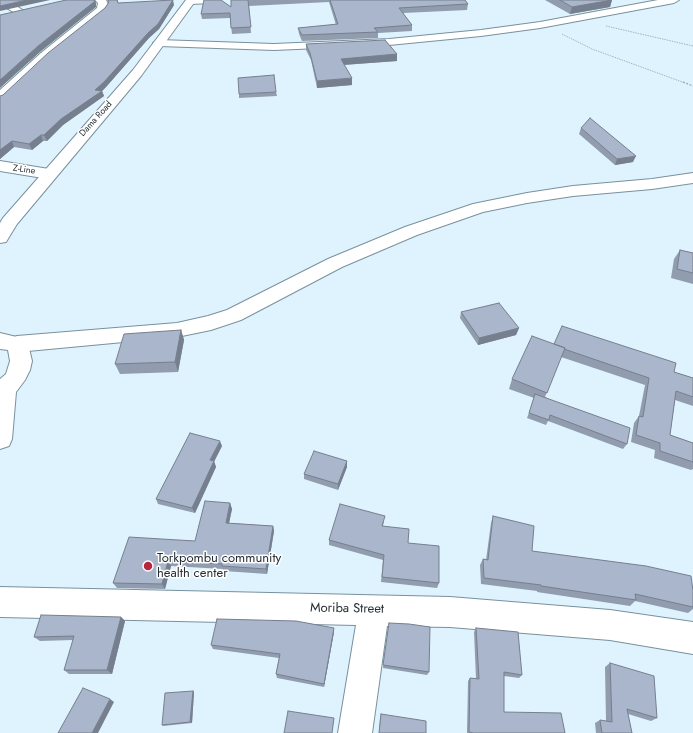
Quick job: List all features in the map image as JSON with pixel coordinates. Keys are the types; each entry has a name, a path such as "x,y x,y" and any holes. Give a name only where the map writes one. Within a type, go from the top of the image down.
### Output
{"main road":[{"path":"0,0 23,10 7,14"},
{"path":"0,97 46,55 101,10 104,6 103,2 100,0"},
{"path":"191,1 212,0"},
{"path":"159,43 244,46 307,46 396,41 481,33 540,25 674,0"},
{"name":"Dama Road","path":"0,238 9,222 48,174 137,73 191,1"},
{"name":"Z-Line","path":"0,166 48,174"},
{"path":"8,342 177,330 211,324 234,315 335,263 411,231 479,208 527,198 573,191 652,184 693,178"},
{"path":"0,439 3,391 14,380 22,361 8,342"},
{"name":"Moriba Street","path":"0,602 450,612 602,625 693,638"},
{"path":"355,733 374,610"}],"path":[{"path":"574,18 623,31 693,46"},
{"path":"540,25 569,37 592,49 693,86"}],"building":[{"path":"0,0 27,0 0,6"},
{"path":"66,0 95,0 38,46 0,80 0,15"},
{"path":"108,0 117,0 118,3 173,0 158,24 95,90 102,91 61,119 44,135 41,135 29,144 12,141 0,150 0,96 3,95 48,53 105,8 109,2"},
{"path":"204,0 221,0 231,7 231,0 248,0 251,27 231,28 230,13 201,14"},
{"path":"330,0 465,0 468,4 399,8 412,25 374,28 378,32 302,35 298,28 338,24"},
{"path":"560,0 612,0 572,7"},
{"path":"385,40 397,54 341,59 352,78 317,81 310,53 306,44"},
{"path":"274,75 276,92 239,94 238,78"},
{"path":"590,118 636,156 617,159 581,128"},
{"path":"680,250 693,253 693,273 677,269"},
{"path":"499,303 519,328 479,338 461,312"},
{"path":"562,326 676,363 674,372 693,378 693,397 676,391 670,435 693,443 693,462 660,451 660,443 636,435 639,416 643,417 649,378 564,349 565,348 554,344"},
{"path":"181,330 175,362 115,364 124,334"},
{"path":"532,336 565,348 547,393 512,379"},
{"path":"535,394 630,428 627,444 550,415 549,420 529,413"},
{"path":"190,433 220,441 210,460 214,461 192,508 156,499"},
{"path":"314,451 347,461 338,484 304,474"},
{"path":"205,501 230,503 226,523 273,526 266,569 222,566 222,564 168,561 162,584 113,583 129,537 195,541"},
{"path":"340,504 385,516 382,526 409,529 408,543 439,546 439,583 382,577 384,555 329,540"},
{"path":"493,516 534,526 532,551 646,566 691,576 693,607 635,594 636,600 541,585 484,578 483,559 488,560"},
{"path":"41,615 121,617 107,670 64,670 74,636 34,637"},
{"path":"217,619 296,621 334,628 324,684 276,674 280,654 211,645"},
{"path":"389,623 430,627 429,672 383,665"},
{"path":"476,628 518,632 522,675 504,672 504,712 561,713 565,733 469,732 470,678 479,679"},
{"path":"610,663 654,676 657,718 627,709 632,733 602,733 600,720 612,722"},
{"path":"83,688 110,699 92,733 58,733"},
{"path":"193,691 190,722 162,725 165,693"},
{"path":"288,711 334,718 332,733 284,733"},
{"path":"381,714 426,721 426,733 379,733"}],"place":[{"name":"Torkpombu community health center","path":"148,566"}]}
